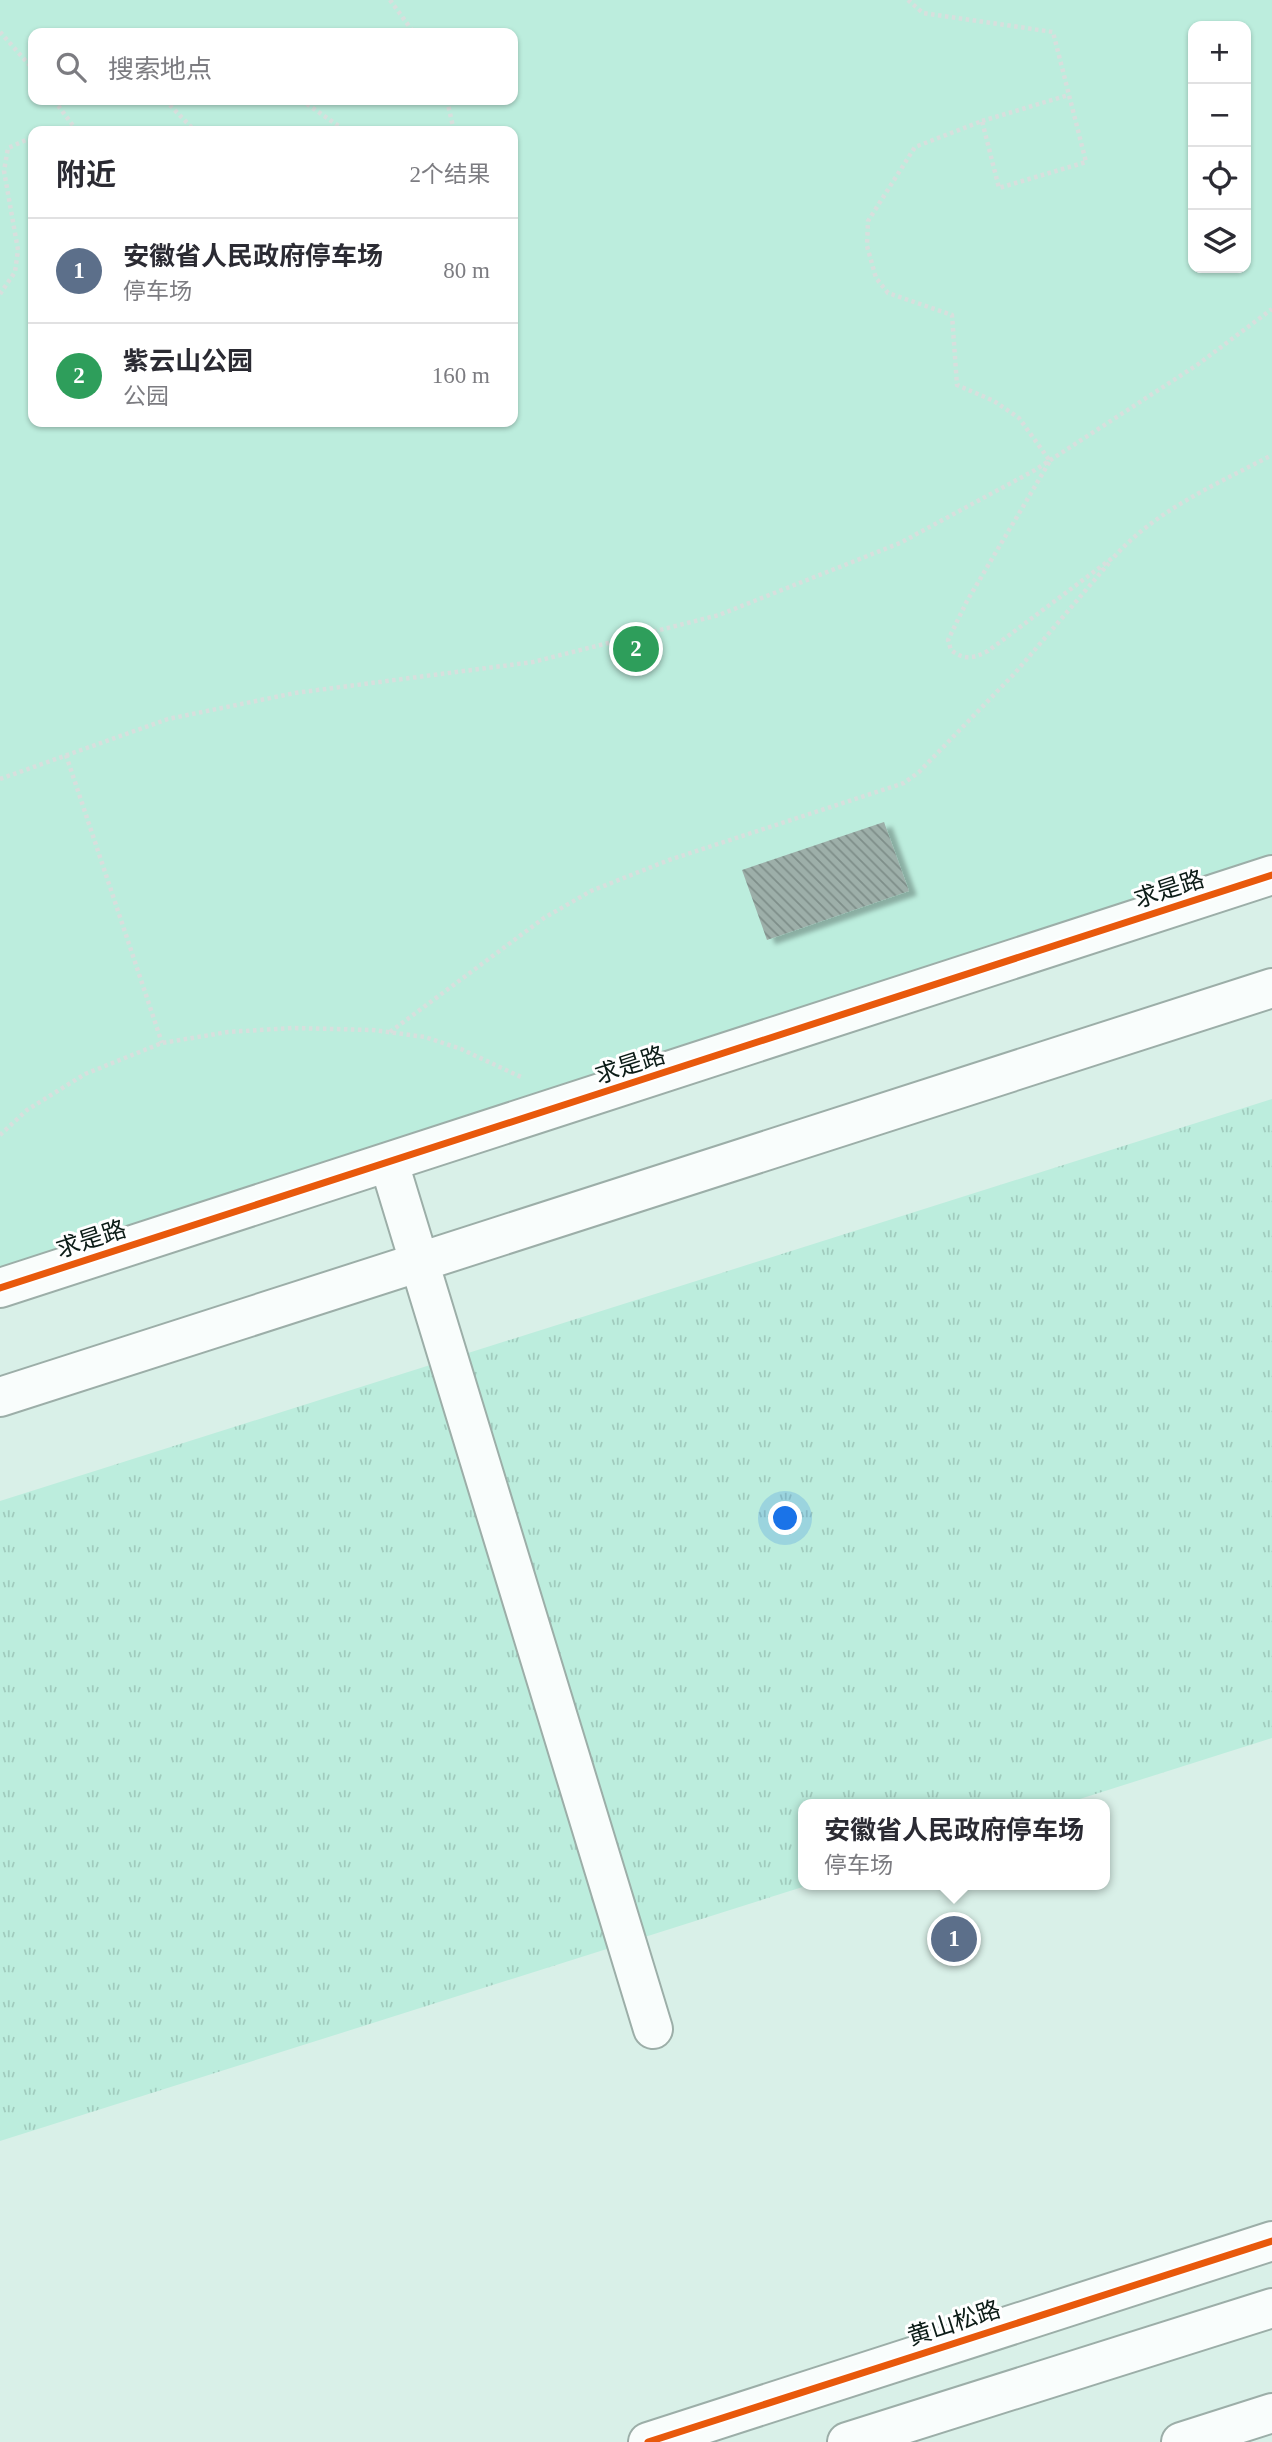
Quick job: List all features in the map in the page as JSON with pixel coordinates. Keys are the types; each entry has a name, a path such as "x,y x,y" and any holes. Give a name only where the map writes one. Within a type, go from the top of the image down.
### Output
{"street":[{"name":"求是路","path":"0,1288 1272,875"},
{"path":"0,1397 1272,988"},
{"path":"389,1163 653,2029"},
{"name":"黄山松路","path":"672,2438 1272,2241"},
{"path":"847,2442 1272,2308"},
{"path":"1181,2442 1272,2413"}],"path":[{"path":"390,0 410,28"},
{"path":"908,0 923,13 1053,32 1086,163 999,188 982,121"},
{"path":"0,32 28,63"},
{"path":"1050,461 1018,418 994,401 957,386 951,315 888,292 876,278 867,246 868,221 915,147 982,121 1069,95"},
{"path":"58,105 73,126"},
{"path":"170,105 190,126"},
{"path":"308,105 339,126"},
{"path":"448,105 453,126"},
{"path":"0,294 15,272 18,250 4,172 5,159 8,148 28,140"},
{"path":"0,779 168,719 295,693 533,662 719,615 900,543 1050,461 1197,365 1272,309"},
{"path":"390,1032 544,918 591,891 668,860 904,783 919,772 1015,673 1130,538 1186,500 1272,455"},
{"path":"1050,461 967,601 948,640 951,650 964,658 975,657 988,651 1115,556"},
{"path":"66,755 162,1043"},
{"path":"0,1135 27,1110 85,1074 162,1043 241,1031 292,1028 390,1032 425,1037 461,1049 575,1103"}],"green space":[{"path":"0,0 1272,0 1272,875 0,1288"},
{"path":"1272,1099 1272,1738 1080,1799 798,1799 798,1888 0,2141 0,1501"}],"building":[{"path":"884,822 909,891 767,940 742,870"}],"cycle path":[{"path":"0,1288 1272,875"},
{"path":"648,2442 1272,2241"}],"place":[{"name":"紫云山公园","path":"636,649"},
{"name":"安徽省人民政府停车场","path":"954,1939"}]}
